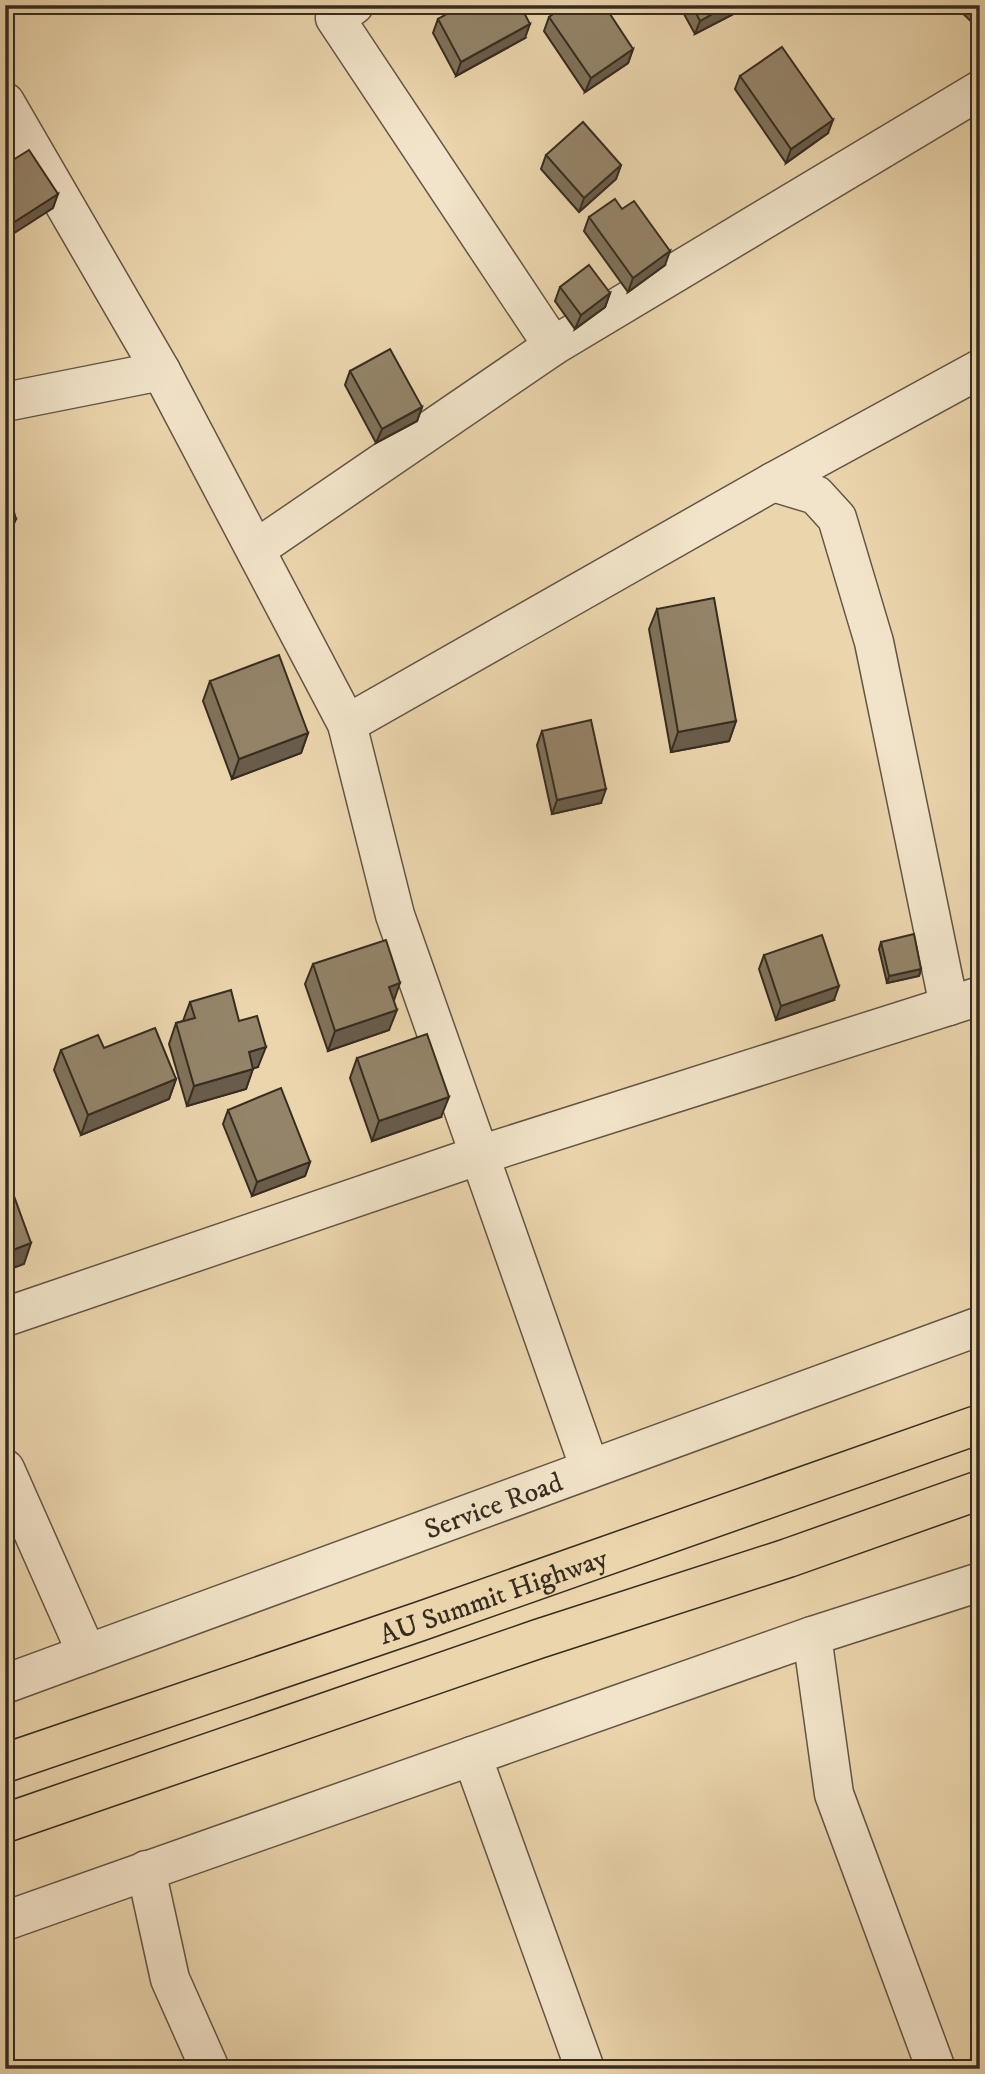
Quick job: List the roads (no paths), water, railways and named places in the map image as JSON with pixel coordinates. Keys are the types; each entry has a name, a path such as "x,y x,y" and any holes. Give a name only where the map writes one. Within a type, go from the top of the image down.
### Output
{"main road":[{"name":"AU Summit Highway","path":"5,1763 421,1621 980,1424"},
{"name":"AU Summit Highway","path":"5,1823 538,1639 788,1558 980,1490"}],"street":[{"path":"339,9 553,346"},
{"path":"256,549 553,346 980,90"},
{"path":"5,102 161,371 347,724 395,915 590,1469"},
{"path":"347,724 772,482 980,369"},
{"path":"5,402 161,371"},
{"path":"5,1317 480,1155 964,1001 874,642 837,518 816,495 772,482"},
{"name":"Service Road","path":"5,1684 980,1326"},
{"path":"5,1469 87,1654"},
{"path":"5,1921 812,1636 980,1582"},
{"path":"812,1636 834,1794 936,2069"},
{"path":"472,1756 585,2069"},
{"path":"146,1870 170,1979 210,2069"}]}
